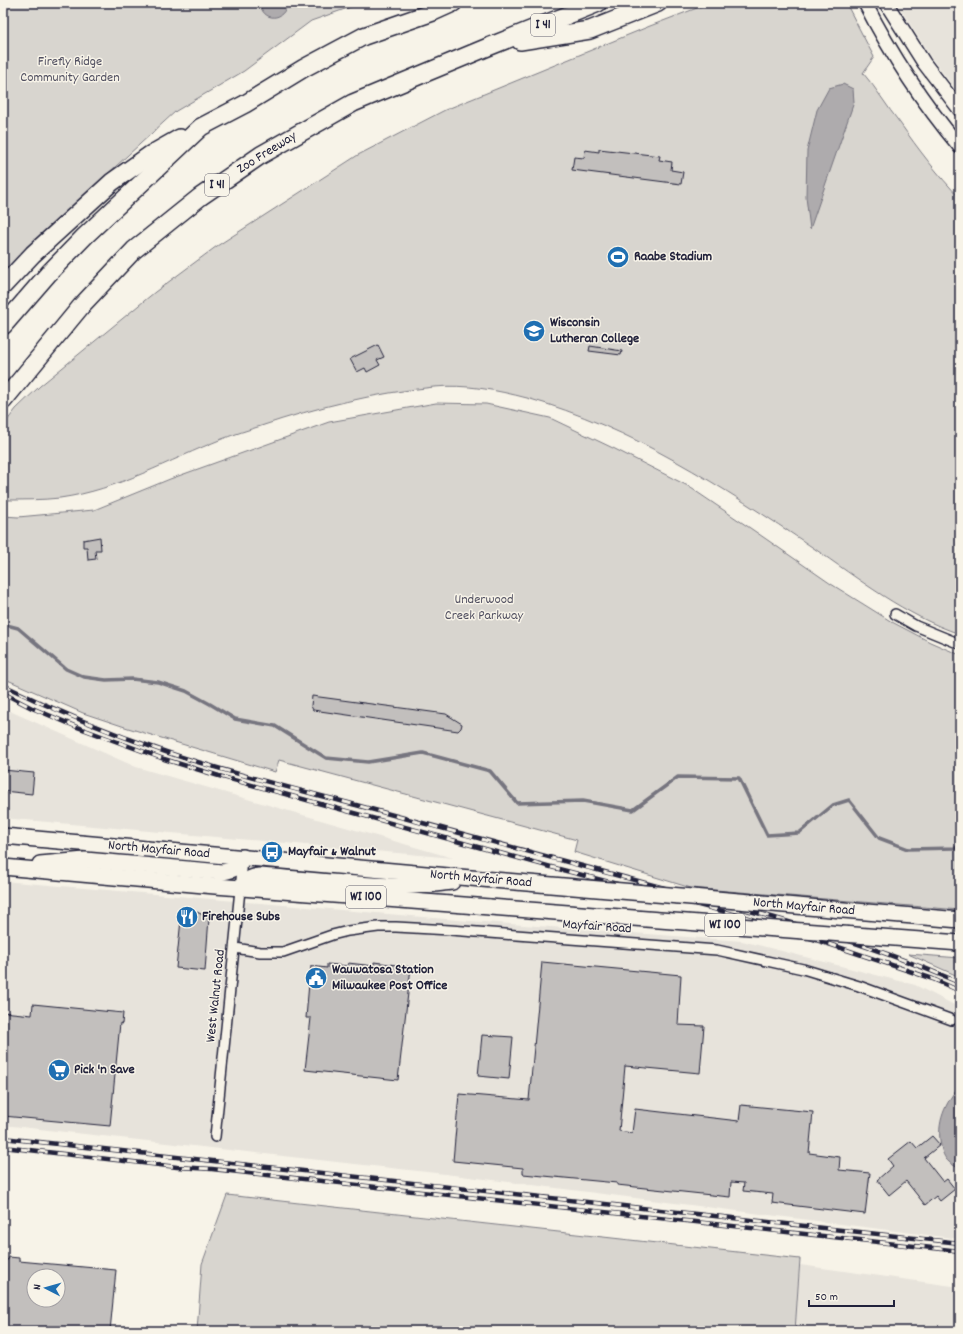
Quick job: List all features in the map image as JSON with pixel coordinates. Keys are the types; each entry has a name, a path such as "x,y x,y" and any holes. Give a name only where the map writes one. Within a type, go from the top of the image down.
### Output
{"highway":[{"path":"3,286 33,254 112,182 150,155 245,104 304,68 364,36 433,12 453,3"},
{"name":"Zoo Freeway","path":"3,401 83,304 134,250 200,197 261,155 353,104 488,46 598,3"},
{"path":"488,46 590,30 658,3"},
{"path":"3,326 49,273 85,236 201,127"}],"main road":[{"path":"865,3 888,45 914,86 960,147"},
{"path":"886,3 924,64 960,110"},
{"name":"North Mayfair Road","path":"3,836 960,920"},
{"path":"6,867 85,860 222,872 232,871 237,868 244,857"},
{"name":"North Mayfair Road","path":"6,867 241,888 960,943"},
{"path":"241,888 252,876 398,886 422,886 489,879"}],"street":[{"path":"896,614 916,626 960,644"},
{"name":"West Walnut Road","path":"215,1137 244,857"},
{"name":"Mayfair Road","path":"235,948 260,952 283,952 348,931 378,927 396,927 717,950 816,973 859,986 952,1020"}],"shaded area":[{"path":"260,3 287,3 282,14 274,17 265,14"},
{"path":"897,3 960,3 960,95 930,56"},
{"path":"843,84 853,89 854,102 810,229 806,197 807,151 817,110 829,88"},
{"path":"3,708 136,767 453,858 3,818"},
{"path":"3,881 469,921 742,941 915,985 960,1008 960,1239 445,1174 3,1125"},
{"path":"960,1085 960,1169 947,1160 943,1152 941,1146 940,1129 946,1106"},
{"path":"800,1265 960,1287 960,1331 795,1331"}],"green space":[{"name":"Firefly Ridge Community Garden","path":"3,3 362,3 311,21 244,71 176,111 42,234 3,286"},
{"name":"Wisconsin Lutheran College","path":"710,3 846,3 874,57 863,73 921,152 960,198 960,634 901,607 745,502 639,442 603,425 565,410 527,398 481,388 458,386 434,387 390,393 346,402 282,419 232,435 123,481 81,494 39,500 3,500 3,426 16,409 40,386 155,292 217,246 358,155 445,110"},
{"name":"Underwood Creek Parkway","path":"436,403 486,404 550,418 615,449 688,486 831,584 892,622 930,642 960,655 960,910 691,888 574,852 577,840 279,760 275,772 83,713 3,678 3,516 18,517 94,510 170,479 329,422"},
{"path":"908,954 960,958 960,977"},
{"path":"227,1195 800,1259 795,1331 197,1331 202,1264"}],"building":[{"path":"599,149 660,156 659,160 672,162 671,170 683,172 681,184 572,170 574,157 584,158 585,150 599,152"},
{"path":"378,345 384,357 377,360 380,365 367,372 365,368 357,372 350,359"},
{"path":"590,346 622,351 621,355 589,351"},
{"path":"100,537 101,550 95,550 96,559 88,560 87,547 83,547 83,540"},
{"path":"312,696 446,714 462,724 458,731 313,710 311,706"},
{"path":"3,770 34,773 32,794 3,791"},
{"path":"182,910 191,912 195,911 209,918 205,971 176,968"},
{"path":"374,962 411,967 398,1080 305,1070 311,1018 306,1018 309,983 311,983 312,977 310,977 311,966 327,968 327,964 348,966 348,963 374,966"},
{"path":"542,962 681,975 678,1025 704,1026 700,1073 625,1066 619,1131 632,1133 635,1109 739,1121 741,1105 813,1112 809,1153 840,1157 839,1170 870,1173 865,1214 772,1203 773,1194 743,1191 744,1183 731,1182 730,1197 617,1185 617,1183 523,1174 523,1168 453,1161 459,1094 529,1100"},
{"name":"Pick 'n Save","path":"33,1004 123,1013 122,1024 120,1023 110,1126 3,1116 3,1012 32,1015"},
{"path":"482,1035 513,1037 509,1079 478,1076"},
{"path":"932,1136 940,1145 924,1158 943,1182 947,1179 955,1189 940,1201 936,1196 925,1205 906,1181 889,1195 877,1180 893,1166 888,1159 911,1141 917,1148"},
{"path":"9,1257 19,1258 19,1261 116,1270 110,1331 3,1331 3,1259 8,1260"}],"waterway":[{"path":"3,624 18,628 66,669 84,677 106,680 132,679 158,682 186,691 235,719 275,726 326,758 368,762 423,753 490,771 517,803 583,801 633,810 678,777 739,778 767,835 799,833 833,805 849,800 879,838 908,849 956,848 960,844"}],"railway":[{"path":"3,685 63,713 145,745 189,760 809,928 885,953 960,983"},
{"path":"3,693 32,708 77,727 164,759 219,776 551,867 745,917 933,979 960,991"},
{"path":"3,1138 960,1243"},
{"path":"3,1147 960,1251"}],"place":[{"name":"Raabe Stadium","path":"618,257"},
{"name":"Wisconsin Lutheran College","path":"534,331"},
{"name":"Mayfair & Walnut","path":"272,852"},
{"name":"Firehouse Subs","path":"187,917"},
{"name":"Wauwatosa Station Milwaukee Post Office","path":"316,978"},
{"name":"Pick 'n Save","path":"59,1070"}]}
